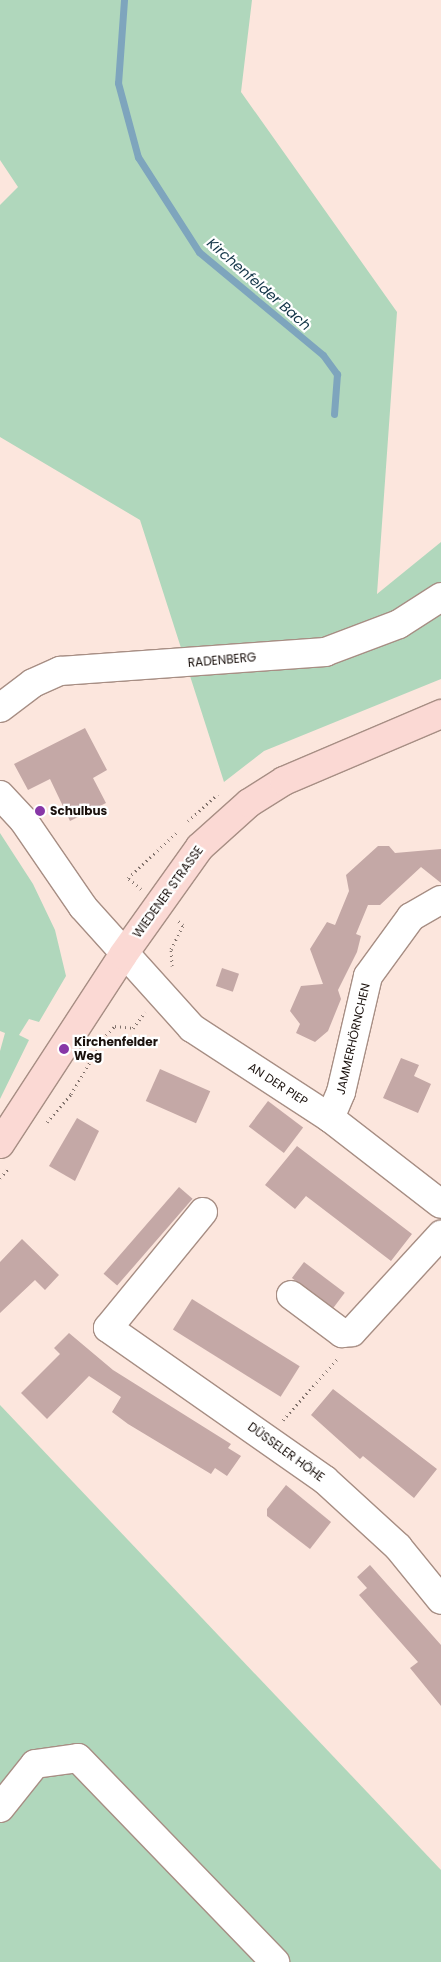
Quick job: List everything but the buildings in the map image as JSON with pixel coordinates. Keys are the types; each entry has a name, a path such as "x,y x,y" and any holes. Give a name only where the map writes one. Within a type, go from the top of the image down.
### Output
{"main road":[{"name":"WIEDENER STRASSE","path":"0,1144 123,955 200,847 249,803 316,764 441,714"}],"street":[{"name":"RADENBERG","path":"0,708 33,683 60,671 325,652 399,624 441,597"},
{"path":"0,795 123,955"},
{"name":"JAMMERHÖRNCHEN","path":"330,1118 342,1092 368,976 400,928 441,900"},
{"name":"AN DER PIEP","path":"123,955 192,1028 330,1118 441,1204"},
{"name":"DÜSSELER HÖHE","path":"203,1212 108,1328 324,1480 398,1547 441,1600"},
{"path":"291,1295 342,1333 352,1332 441,1235"},
{"path":"0,1808 35,1764 78,1758 275,1962"}],"path":[{"path":"175,972 171,949 183,925"},
{"path":"106,1035 115,1026 133,1028"}],"green space":[{"path":"0,0 252,0 241,92 397,312 377,594 441,542 441,679 264,751 224,782 140,520 0,437 0,205 18,187 0,160"},
{"path":"0,833 33,884 55,930 66,976 39,1022 29,1019 19,1035 29,1040 0,1099 0,1051 5,1033 0,1031"},
{"path":"0,1405 441,1870 441,1962 0,1962"}],"waterway":[{"name":"Kirchenfelder Bach","path":"124,0 118,83 138,157 199,252 323,355 337,374 334,414"}],"place":[{"name":"Schulbus","path":"40,811"},
{"name":"Kirchenfelder Weg","path":"64,1049"}]}
